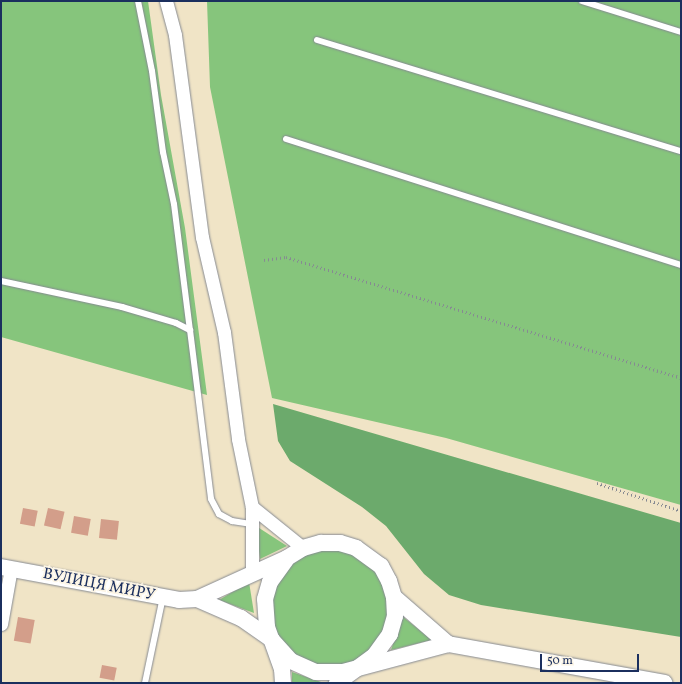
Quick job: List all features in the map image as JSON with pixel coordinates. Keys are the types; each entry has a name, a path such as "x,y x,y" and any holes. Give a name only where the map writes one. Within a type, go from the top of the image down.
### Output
{"street":[{"path":"166,1 175,35 202,237 224,332 238,439 252,507 252,573 282,669 283,683"},
{"path":"252,507 303,548"},
{"path":"197,599 287,558 303,548 321,543 340,543 356,548 380,566 389,581 394,597 395,616 390,634 374,656 337,683"},
{"path":"265,615 265,599 270,582 287,558"},
{"path":"1,624 6,568"},
{"name":"ВУЛИЦЯ МИРУ","path":"6,568 179,600 197,599"},
{"path":"394,597 448,644"},
{"path":"197,599 241,618 272,640 291,661 316,672 343,672 360,666 448,644 665,683"}],"lane":[{"path":"138,1 152,71 163,152 174,204 211,499 219,514 232,521 252,524"},
{"path":"582,1 681,32"},
{"path":"317,40 681,151"},
{"path":"286,139 681,264"},
{"path":"1,281 122,307 176,323 190,330"},
{"path":"145,683 163,597"}],"path":[{"path":"264,260 286,257 681,378"},
{"path":"597,483 681,511"}],"green space":[{"path":"1,1 148,1 161,95 185,228 207,395 1,337"},
{"path":"207,1 681,1 681,505 446,438 272,398 210,87"},
{"path":"273,404 681,523 681,637 481,605 449,595 424,574 386,526 362,507 290,461 278,441"},
{"path":"256,526 287,546 260,559"},
{"path":"329,549 340,550 352,554 371,566 383,585 387,597 387,619 383,631 371,650 352,662 340,666 329,667 318,666 306,662 287,650 275,631 271,619 270,608 271,597 275,585 287,566 306,554 318,550"},
{"path":"249,582 254,613 219,600"},
{"path":"402,616 432,640 391,650"},
{"path":"292,672 324,683 292,683"}],"building":[{"path":"23,508 38,511 35,527 20,524"},
{"path":"48,508 65,512 61,529 44,526"},
{"path":"74,516 91,519 88,536 71,533"},
{"path":"101,519 119,521 117,540 99,538"},
{"path":"18,617 35,620 31,644 14,641"},
{"path":"102,665 117,668 114,681 100,678"}]}
